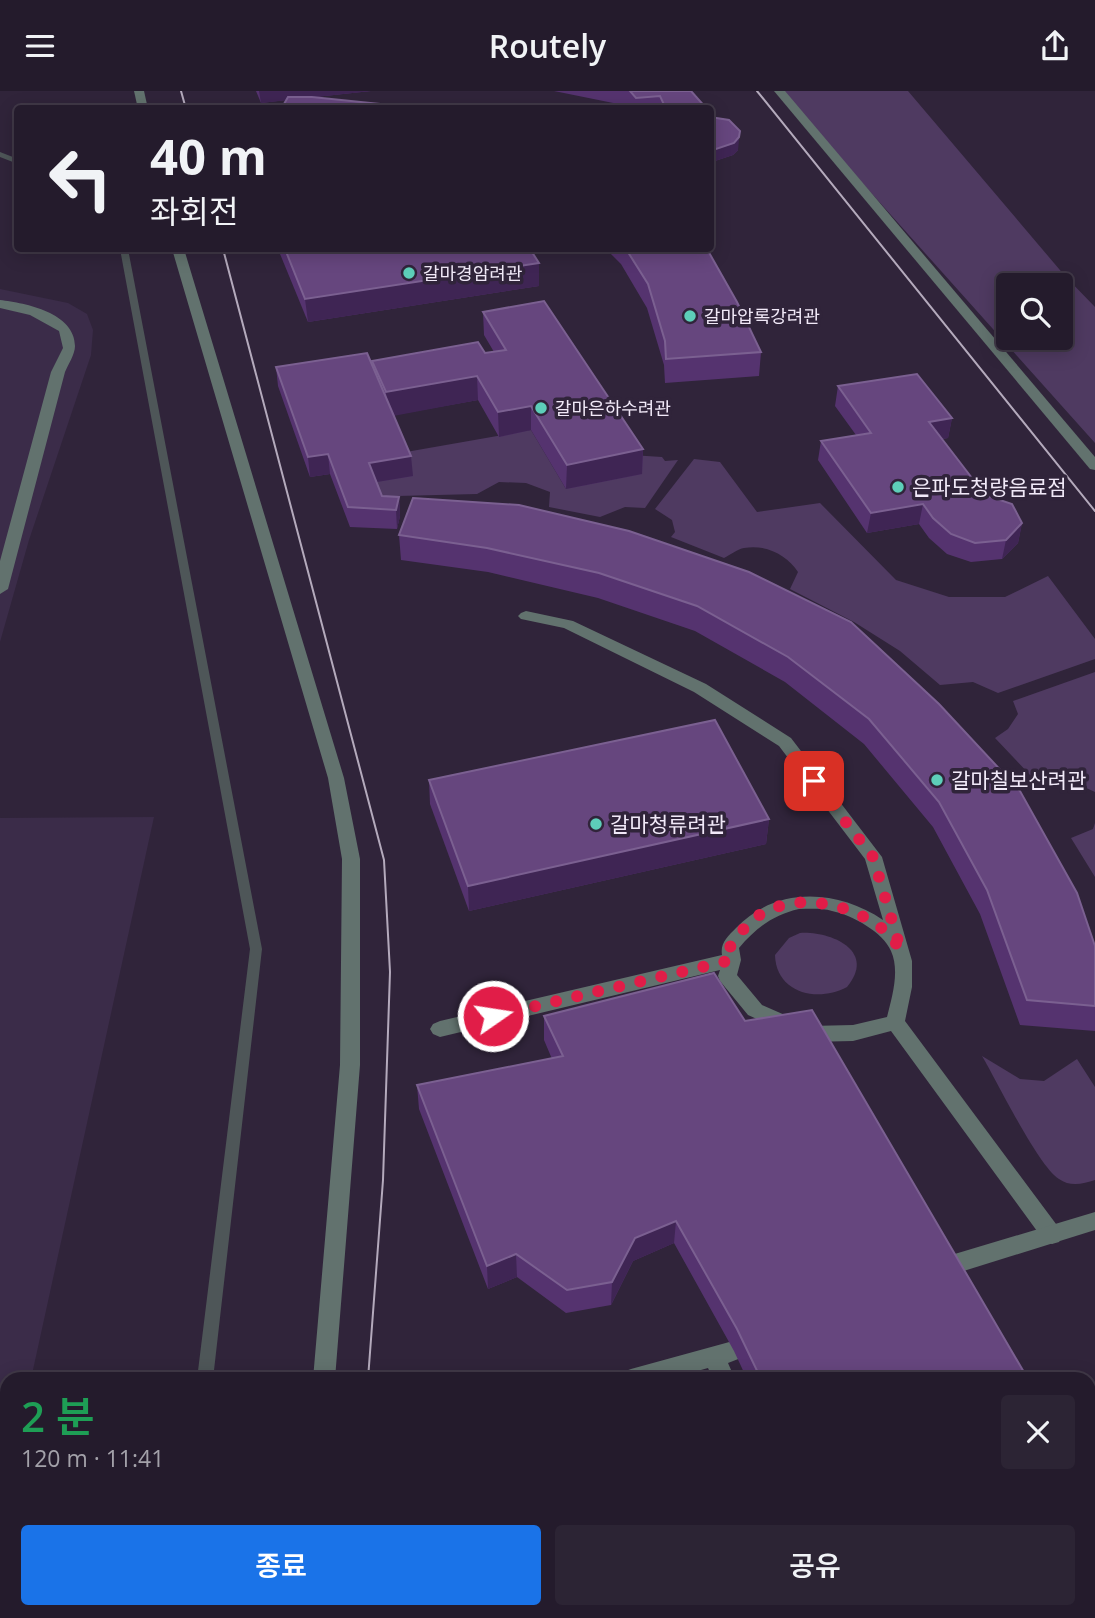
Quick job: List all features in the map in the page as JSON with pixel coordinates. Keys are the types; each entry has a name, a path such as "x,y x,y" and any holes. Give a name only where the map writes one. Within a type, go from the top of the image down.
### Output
{"street":[{"path":"779,91 1095,466"},
{"path":"179,252 336,778 351,859 350,1065 325,1372"},
{"path":"0,304 32,309 47,316 65,329 69,348 58,372 0,589"},
{"path":"526,616 568,624 700,688 785,742 873,857 901,951 904,987 895,1022"},
{"path":"895,1022 853,1033 808,1034 755,1010 727,976 732,960 730,947 751,921 774,908 799,902 833,904 861,915 885,930 901,951"},
{"path":"440,1028 732,960"},
{"path":"895,1022 1052,1235"},
{"path":"915,1278 941,1267 1095,1221"},
{"path":"656,1372 772,1335"},
{"path":"713,1356 721,1372"}],"shaded area":[{"path":"780,91 908,91 1062,273 996,273 996,332"},
{"path":"1073,284 1095,307 1095,443 1012,350 1073,350"},
{"path":"0,289 68,303 87,314 93,330 91,355 29,540 0,642"},
{"path":"531,430 566,489 631,455 662,457 665,461 678,460 645,508 625,507 600,517 549,507 550,492 526,483 499,482 477,494 357,497 332,465"},
{"path":"694,459 720,462 757,512 820,503 896,580 949,597 1005,597 1048,576 1095,639 1095,659 998,693 973,682 940,685 900,651 854,622 790,589 798,572 775,552 752,547 724,558 671,537 675,532 672,520 655,509"},
{"path":"1095,672 1095,792 1060,776 1031,776 995,738 1008,729 1018,714 1013,701"},
{"path":"154,817 33,1372 0,1372 0,818"},
{"path":"1095,823 1095,877 1071,838 1093,829"},
{"path":"800,933 812,933 836,940 853,954 857,963 855,974 847,987 835,992 811,994 790,986 782,978 775,955 789,938"},
{"path":"982,1056 1020,1079 1044,1081 1077,1059 1095,1087 1095,1180 1072,1184 1059,1179 1050,1171 1029,1141"}],"building":[{"path":"630,91 691,91 703,105 664,105 660,96 636,98"},
{"path":"288,97 312,97 390,105 283,105"},
{"path":"714,118 729,120 740,131 734,143 714,150"},
{"path":"286,252 532,252 539,263 305,299"},
{"name":"갈마압록강려관","path":"628,252 709,252 761,352 666,359 665,341 648,284"},
{"name":"갈마은하수려관","path":"544,301 643,449 567,465 531,406 498,412 477,376 386,392 372,361 478,342 485,353 506,350 483,312"},
{"path":"367,353 411,456 369,463 382,496 399,497 396,510 348,507 328,454 308,457 276,367"},
{"name":"은파도청량음료점","path":"917,374 952,418 929,422 985,495 1012,504 1022,523 1006,540 975,543 951,534 933,518 923,504 871,513 821,441 871,433 838,386"},
{"name":"갈마칠보산려관","path":"413,498 519,505 629,531 749,572 851,622 939,704 1020,791 1077,893 1095,946 1095,1006 1027,1000 987,890 939,802 869,719 788,657 697,606 599,573 487,548 399,535"},
{"name":"갈마청류려관","path":"715,720 769,819 468,886 429,780"},
{"path":"714,973 745,1021 812,1010 1024,1372 758,1372 737,1329 676,1221 635,1238 612,1282 567,1290 516,1254 487,1266 417,1085 563,1056 544,1016"}],"waterway":[{"path":"0,154 14,160"},
{"path":"125,252 256,949 206,1372"}],"tram line":[{"path":"181,91 185,105"},
{"path":"757,91 1095,511"},
{"path":"224,252 384,860 390,972 383,1180 369,1372"}],"place":[{"name":"갈마경암려관","path":"409,273"},
{"name":"갈마압록강려관","path":"690,316"},
{"name":"갈마은하수려관","path":"541,408"},
{"name":"은파도청량음료점","path":"898,487"},
{"name":"갈마칠보산려관","path":"937,780"},
{"name":"갈마청류려관","path":"596,824"}],"route":[{"path":"493,1016 732,960 730,947 751,921 774,908 799,902 833,904 861,915 885,930 901,951 873,857 814,781"}]}
